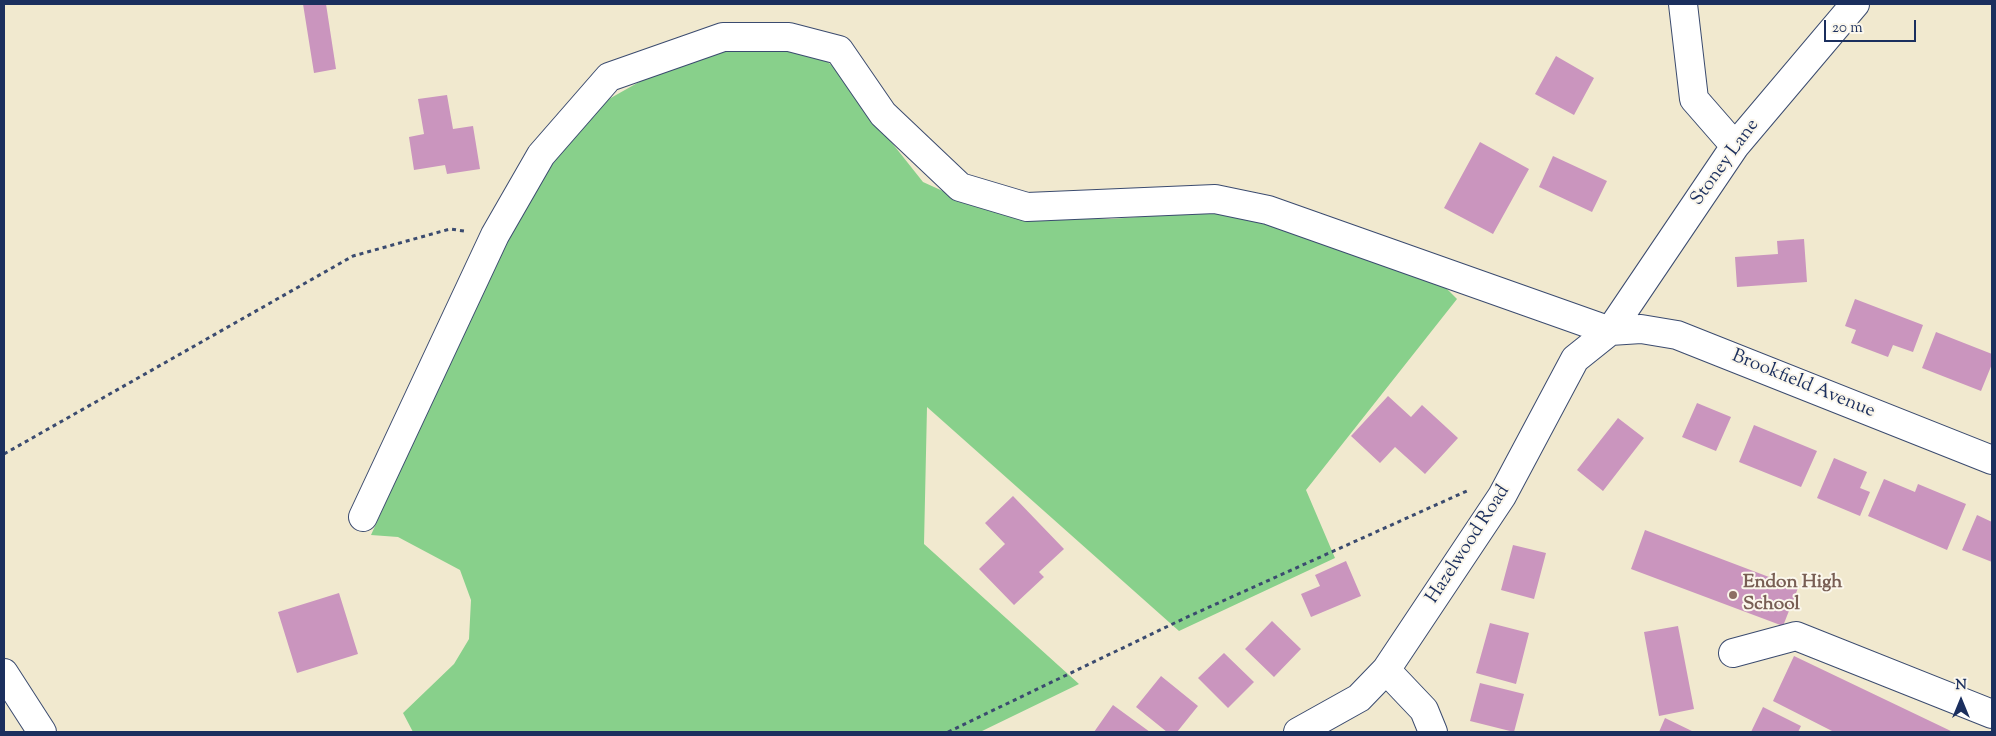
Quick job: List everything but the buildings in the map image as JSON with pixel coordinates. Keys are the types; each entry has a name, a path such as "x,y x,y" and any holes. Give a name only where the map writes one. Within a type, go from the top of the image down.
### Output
{"street":[{"path":"1683,4 1694,99 1735,146"},
{"name":"Stoney Lane","path":"1610,331 1735,146 1855,4"},
{"path":"363,518 495,235 541,155 609,77 722,37 789,37 839,50 883,114 960,187 1027,207 1215,199 1268,210 1610,331"},
{"name":"Brookfield Avenue","path":"1610,331 1641,329 1677,335 1992,460"},
{"name":"Hazelwood Road","path":"1298,732 1359,698 1386,670 1502,496 1575,359 1610,331"},
{"path":"1733,653 1796,636 1992,714"},
{"path":"1386,670 1424,710 1432,732"},
{"path":"4,673 42,732"}],"path":[{"path":"4,454 353,256 450,229 495,235"},
{"path":"948,732 1185,618 1473,488"}],"green space":[{"path":"806,46 841,72 869,114 923,182 945,192 1035,217 1111,219 1205,212 1251,216 1432,274 1457,299 1306,490 1335,558 1179,631 927,407 924,544 1079,684 980,732 413,732 403,713 454,664 469,639 471,600 460,570 398,537 371,535 536,169 593,108 655,73 732,47"}],"place":[{"name":"Endon High School","path":"1733,595"}]}
